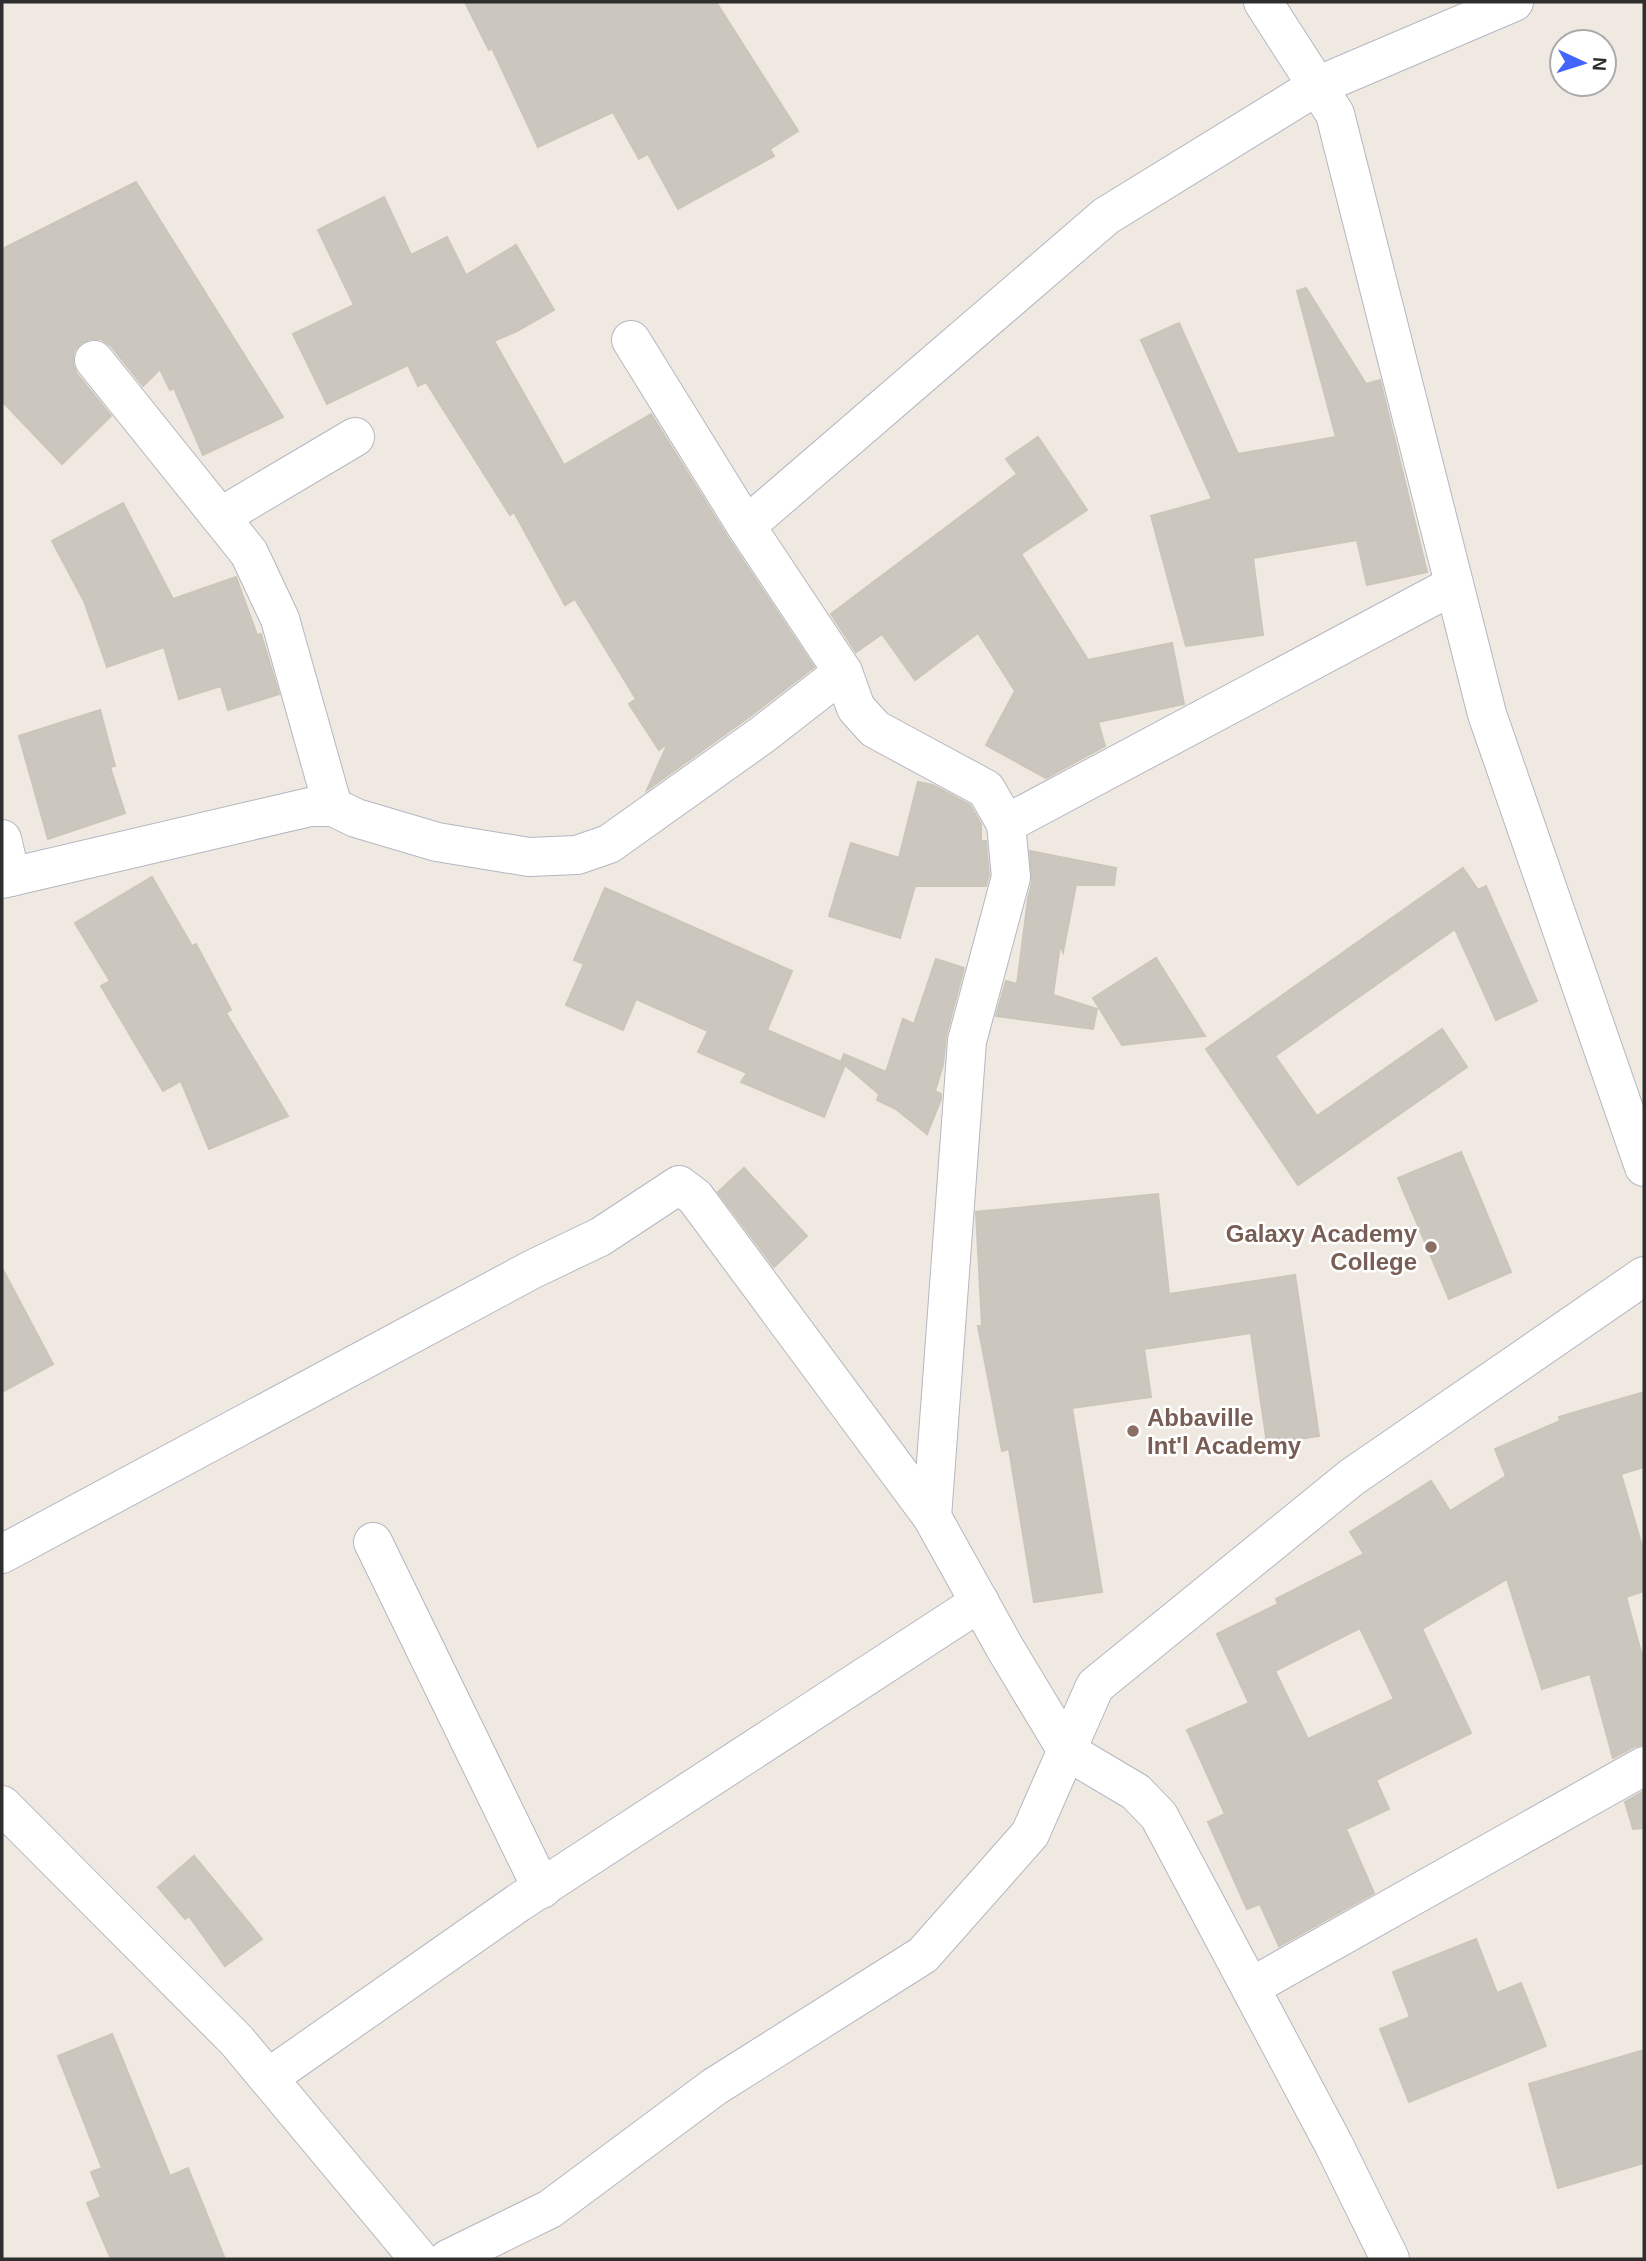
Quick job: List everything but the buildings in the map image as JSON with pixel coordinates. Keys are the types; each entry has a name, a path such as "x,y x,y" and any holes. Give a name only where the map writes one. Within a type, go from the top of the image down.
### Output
{"street":[{"path":"1263,2 1335,114 1487,714 1644,1167"},
{"path":"746,526 1106,216 1317,86 1514,2"},
{"path":"631,340 746,526 843,673 856,708 875,729 986,789 1006,824 1011,877 967,1041 932,1517"},
{"path":"94,360 249,553 280,619 333,807"},
{"path":"220,517 355,437"},
{"path":"1006,824 1454,585"},
{"path":"2,839 6,878 310,807 333,807 356,818 437,842 529,857 577,855 609,844 762,735 843,673"},
{"path":"2,1554 533,1269 600,1237 679,1185 695,1197 932,1517 1066,1751 1136,1792 1159,1816 1334,2145 1391,2259"},
{"path":"448,2259 550,2209 714,2087 923,1955 1030,1834 1095,1686 1352,1477 1644,1276"},
{"path":"373,1542 542,1889"},
{"path":"268,2078 542,1889 980,1602"},
{"path":"1251,1987 1644,1766"},
{"path":"2,1805 237,2041 419,2259"}],"place":[{"name":"Galaxy Academy College","path":"1431,1247"},
{"name":"Abbaville Int'l Academy","path":"1133,1431"}]}
